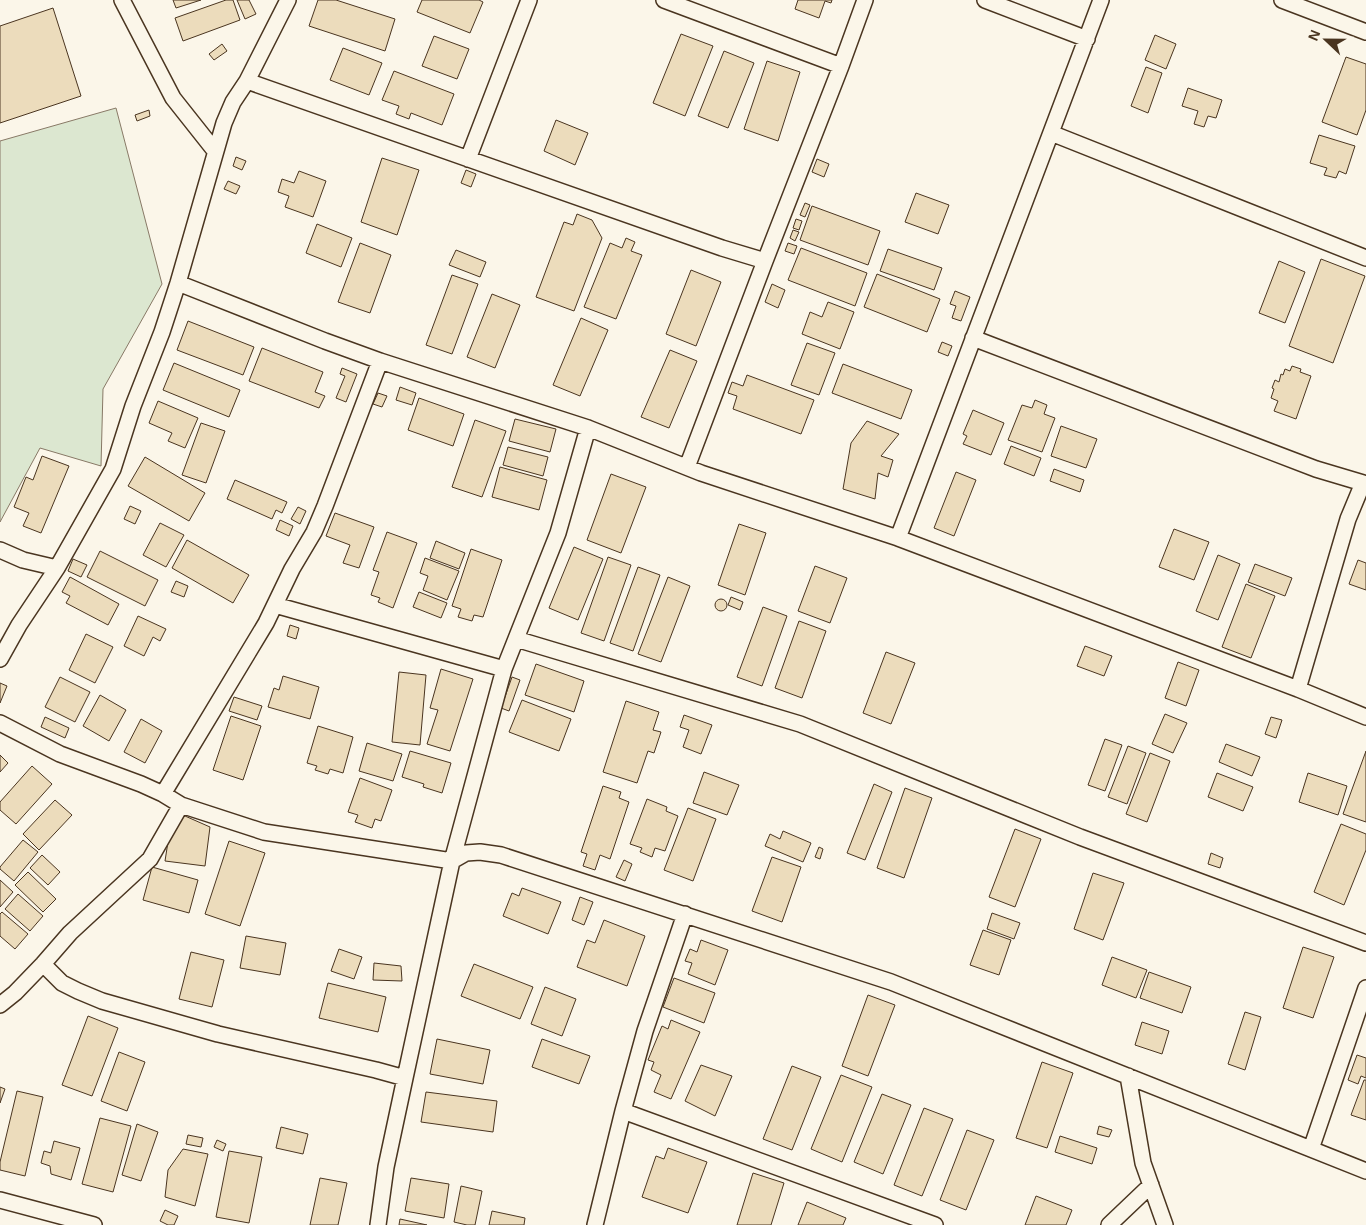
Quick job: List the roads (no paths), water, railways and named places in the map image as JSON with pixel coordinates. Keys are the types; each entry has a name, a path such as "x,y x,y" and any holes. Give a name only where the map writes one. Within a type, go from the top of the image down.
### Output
{"street":[{"path":"122,0 174,98 188,119 215,151"},
{"path":"0,659 19,625 57,568 113,470 133,406 162,332 178,283 224,123 288,0"},
{"path":"468,159 529,0"},
{"path":"664,0 841,66"},
{"path":"687,467 865,0"},
{"path":"985,0 1087,39"},
{"path":"898,538 1101,0"},
{"path":"1282,0 1366,32"},
{"path":"247,81 722,248 765,261"},
{"path":"1051,132 1366,258"},
{"path":"178,283 380,361 588,428 687,467 898,538 1298,689 1366,717"},
{"path":"974,338 1316,469 1364,478 1348,519 1298,689"},
{"path":"163,794 257,638 292,569 314,532 380,361"},
{"path":"378,1225 386,1167 452,861 504,668 558,533 588,428"},
{"path":"0,550 23,560 57,568"},
{"path":"275,605 504,668"},
{"path":"516,639 800,724 1080,837 1366,943"},
{"path":"0,723 60,754 163,794 180,805 264,832 452,861 466,853 480,852 502,855 685,914 891,982 1366,1172"},
{"path":"0,1005 15,993 43,964 70,932 150,858 180,805"},
{"path":"595,1225 645,1031 685,914"},
{"path":"43,964 62,983 102,1001 218,1034 405,1078"},
{"path":"1311,1149 1366,988"},
{"path":"1128,1076 1143,1163 1165,1225"},
{"path":"623,1111 935,1225"},
{"path":"1110,1225 1151,1185"},
{"path":"0,1200 94,1225"}]}
